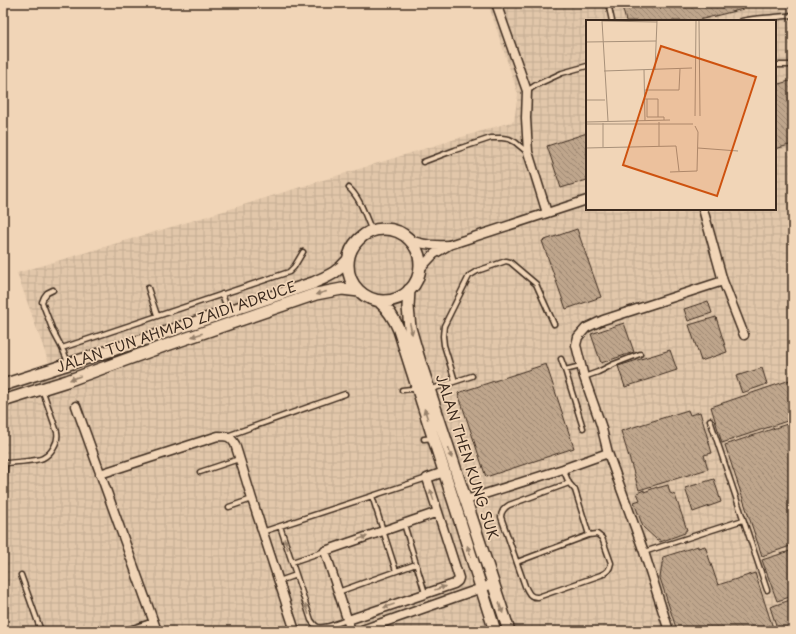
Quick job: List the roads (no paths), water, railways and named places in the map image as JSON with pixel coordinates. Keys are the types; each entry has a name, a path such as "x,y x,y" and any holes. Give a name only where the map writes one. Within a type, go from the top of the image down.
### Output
{"street":[{"path":"496,3 527,90 526,118 528,152 547,213"},
{"path":"419,270 434,254 449,245 586,200"},
{"path":"703,210 723,281 744,335"},
{"path":"408,239 415,248 419,259 419,270 416,281 409,290 403,296 387,301 379,301 368,298 359,291 352,282 348,272 348,260 356,243 363,236 372,231 391,230 423,245 449,245"},
{"name":"JALAN TUN AHMAD ZAIDI ADRUCE","path":"3,385 68,365 313,283 331,275 342,267 348,260"},
{"path":"668,631 644,552 608,453 601,425 584,377 576,345 578,337 586,328 603,320 723,281"},
{"name":"JALAN TUN AHMAD ZAIDI ADRUCE","path":"3,401 42,389 316,294 342,289 359,291"},
{"name":"JALAN THEN KUNG SUK","path":"409,290 408,307 410,328 429,391 509,631"},
{"name":"JALAN THEN KUNG SUK","path":"379,301 387,308 399,330 417,387 429,439 444,472 495,631"},
{"path":"76,406 156,627 130,631"},
{"path":"100,474 218,436 227,436 232,439 235,444 278,582 295,631"},
{"path":"466,500 608,453"},
{"path":"348,620 454,584 458,581 459,578 427,478 444,472"},
{"path":"351,631 325,551 438,512"},
{"path":"359,631 493,584"},
{"path":"402,601 406,615"}],"lane":[{"path":"608,3 612,20"},
{"path":"747,20 756,18 779,18 793,15"},
{"path":"776,65 793,65"},
{"path":"527,90 562,73 586,66"},
{"path":"423,162 491,138 502,138 515,142 528,152"},
{"path":"349,188 359,200 372,231"},
{"path":"62,348 289,272 294,267 303,252"},
{"path":"455,381 444,345 444,326 469,276 477,271 506,261 510,262 536,284 554,324"},
{"path":"148,288 157,315"},
{"path":"53,290 44,297 42,302 68,365"},
{"path":"222,294 228,312"},
{"path":"584,377 640,354"},
{"path":"561,359 583,428"},
{"path":"565,370 581,366"},
{"path":"429,391 472,376"},
{"path":"402,390 411,390 417,387"},
{"path":"3,488 4,462 43,458 55,445 57,432 42,389"},
{"path":"227,436 345,394"},
{"path":"710,420 767,590"},
{"path":"200,472 239,459"},
{"path":"563,469 569,483 575,490 589,535"},
{"path":"262,532 427,478"},
{"path":"517,562 589,535 597,534 602,538 611,563 611,567 608,572 534,598 528,593 501,517 501,513 503,509 509,505 569,483"},
{"path":"372,496 396,572"},
{"path":"229,507 252,499"},
{"path":"644,552 743,520"},
{"path":"404,524 426,593"},
{"path":"280,526 311,620 316,626 325,627 348,620"},
{"path":"292,562 325,551"},
{"path":"338,592 416,564"},
{"path":"21,575 41,631"},
{"path":"278,582 296,576"}]}
